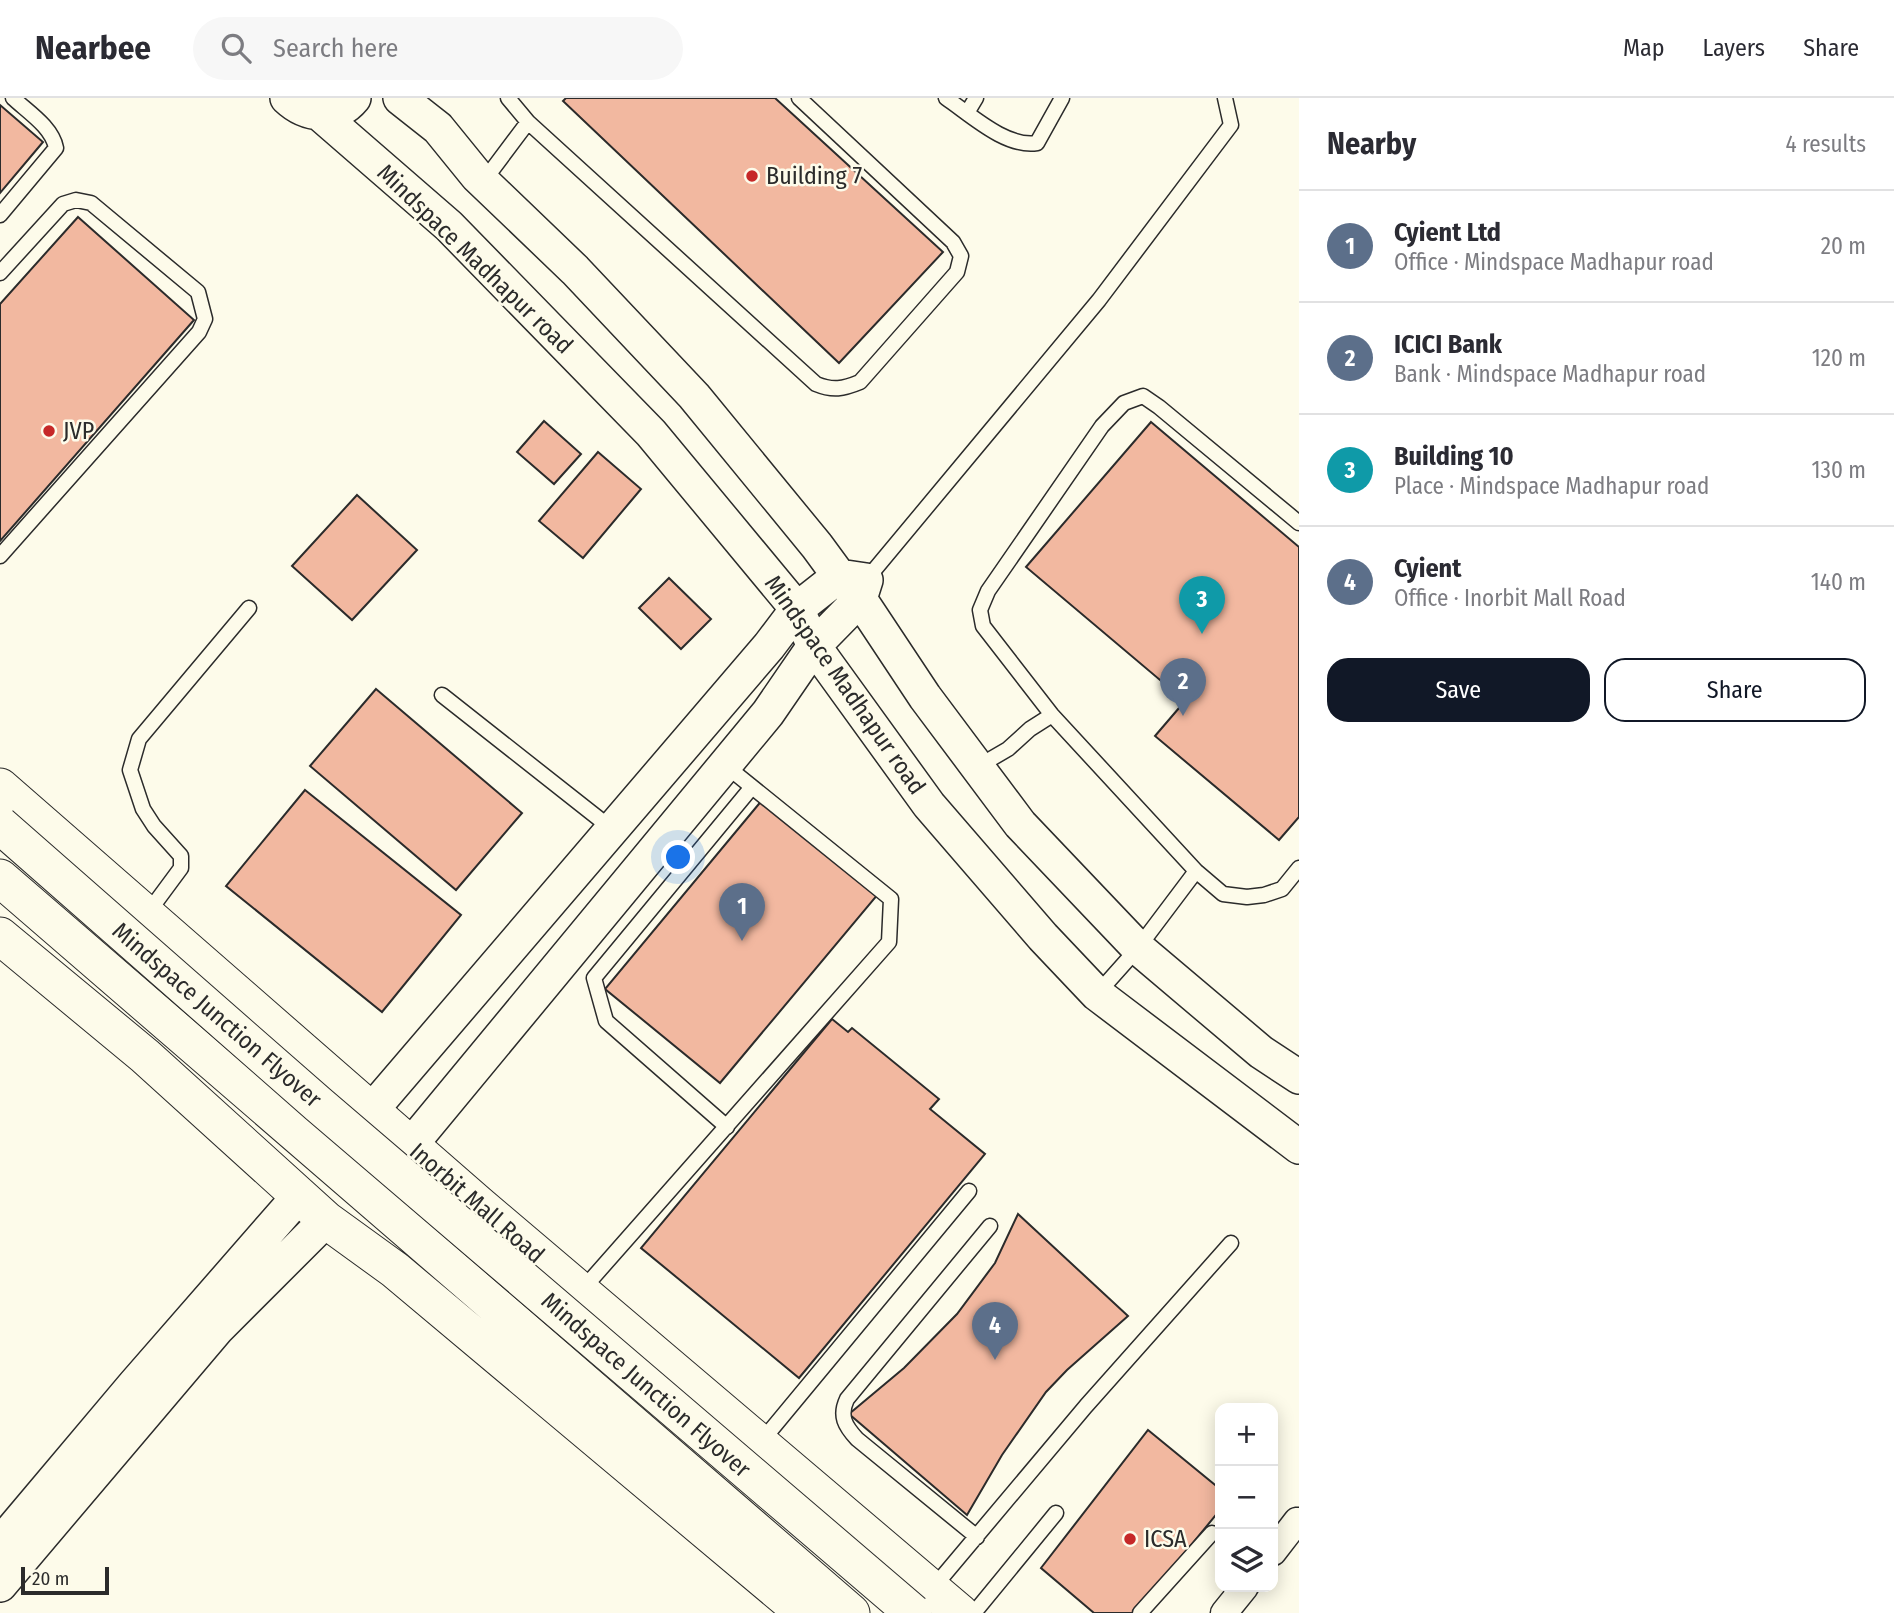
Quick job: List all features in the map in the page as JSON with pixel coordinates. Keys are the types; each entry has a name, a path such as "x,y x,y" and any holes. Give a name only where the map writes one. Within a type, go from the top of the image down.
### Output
{"main road":[{"name":"Inorbit Mall Road","path":"1,790 411,1146 760,1443 921,1593 960,1613"},
{"name":"Mindspace Junction Flyover","path":"0,825 329,1113 921,1593"},
{"name":"Mindspace Junction Flyover","path":"0,878 851,1613"},
{"path":"0,936 145,1056 298,1197 395,1270 804,1613"},
{"path":"886,1613 921,1593"}],"street":[{"name":"Mindspace Madhapur road","path":"287,98 298,109 320,114 449,226 651,433 797,609 814,646 929,805 1043,937 1097,994 1299,1147"},
{"path":"320,114 337,111 354,98"},
{"path":"400,98 438,128 484,182 575,270 694,396 817,546 855,585 925,697 1020,824 1139,948 1261,1052 1299,1077"},
{"path":"371,1111 769,646 797,609 855,585"},
{"path":"411,1146 768,713 855,585"},
{"path":"0,1585 140,1399 298,1197"},
{"path":"0,1544 140,1399 217,1329 326,1220"},
{"path":"1278,1546 1297,1521"},
{"path":"1224,1613 1241,1592"}],"lane":[{"path":"0,215 56,148 54,137 13,98"},
{"path":"508,98 528,122 816,384 828,389 843,389 860,382 869,372 957,272 961,256 953,242 799,98"},
{"path":"946,98 1010,141 1024,145 1037,143 1062,98"},
{"path":"967,113 976,98"},
{"path":"855,585 1098,300 1231,125 1224,98"},
{"path":"484,182 528,122"},
{"path":"0,273 63,204 76,200 91,203 198,292 205,318 199,332 0,556"},
{"path":"1299,523 1159,407 1143,397 1124,403 1094,437 988,591 980,610 983,626 1052,715 1196,871 1223,894 1247,897 1282,889 1299,868"},
{"path":"146,915 181,868 181,856 154,826 133,785 130,770 139,739 249,608"},
{"path":"442,695 612,829"},
{"path":"977,767 1008,749 1030,729 1052,715"},
{"path":"581,1292 889,942 891,899 725,765"},
{"path":"727,1127 606,1021 594,978 752,787"},
{"path":"1097,994 1139,948 1196,871"},
{"path":"760,1443 969,1191"},
{"path":"977,1536 857,1439 843,1419 843,1408 847,1399 990,1226"},
{"path":"921,1593 977,1536 1086,1406 1231,1242"},
{"path":"974,1613 1056,1513"},
{"path":"1140,1613 1212,1533"}],"building":[{"name":"Building 7","path":"566,98 775,98 943,252 839,363 563,101"},
{"path":"0,105 43,142 0,193"},
{"name":"JVP","path":"78,217 194,320 0,541 0,304"},
{"path":"544,421 581,454 554,484 517,452"},
{"path":"1151,422 1299,547 1299,817 1279,840 1155,736 1185,701 1026,567"},
{"path":"598,452 641,489 583,558 539,521"},
{"path":"357,495 417,550 352,620 292,566"},
{"path":"669,578 711,619 681,649 639,608"},
{"path":"376,689 522,813 456,890 310,766"},
{"path":"305,790 461,915 382,1012 226,886"},
{"path":"763,799 879,893 720,1083 605,989"},
{"path":"832,1019 848,1032 852,1028 939,1099 930,1109 985,1154 799,1378 641,1248"},
{"path":"1018,1214 1128,1316 1046,1392 1002,1455 967,1515 849,1414 904,1368 957,1314 995,1263"},
{"name":"ICSA","path":"1148,1430 1215,1485 1215,1516 1135,1613 1094,1613 1041,1568"}],"place":[{"name":"Building 7","path":"752,176"},
{"name":"JVP","path":"49,431"},
{"name":"Building 10","path":"1202,634"},
{"name":"ICICI Bank","path":"1183,716"},
{"name":"Cyient Ltd","path":"742,941"},
{"name":"Cyient","path":"995,1360"},
{"name":"ICSA","path":"1130,1539"}]}
